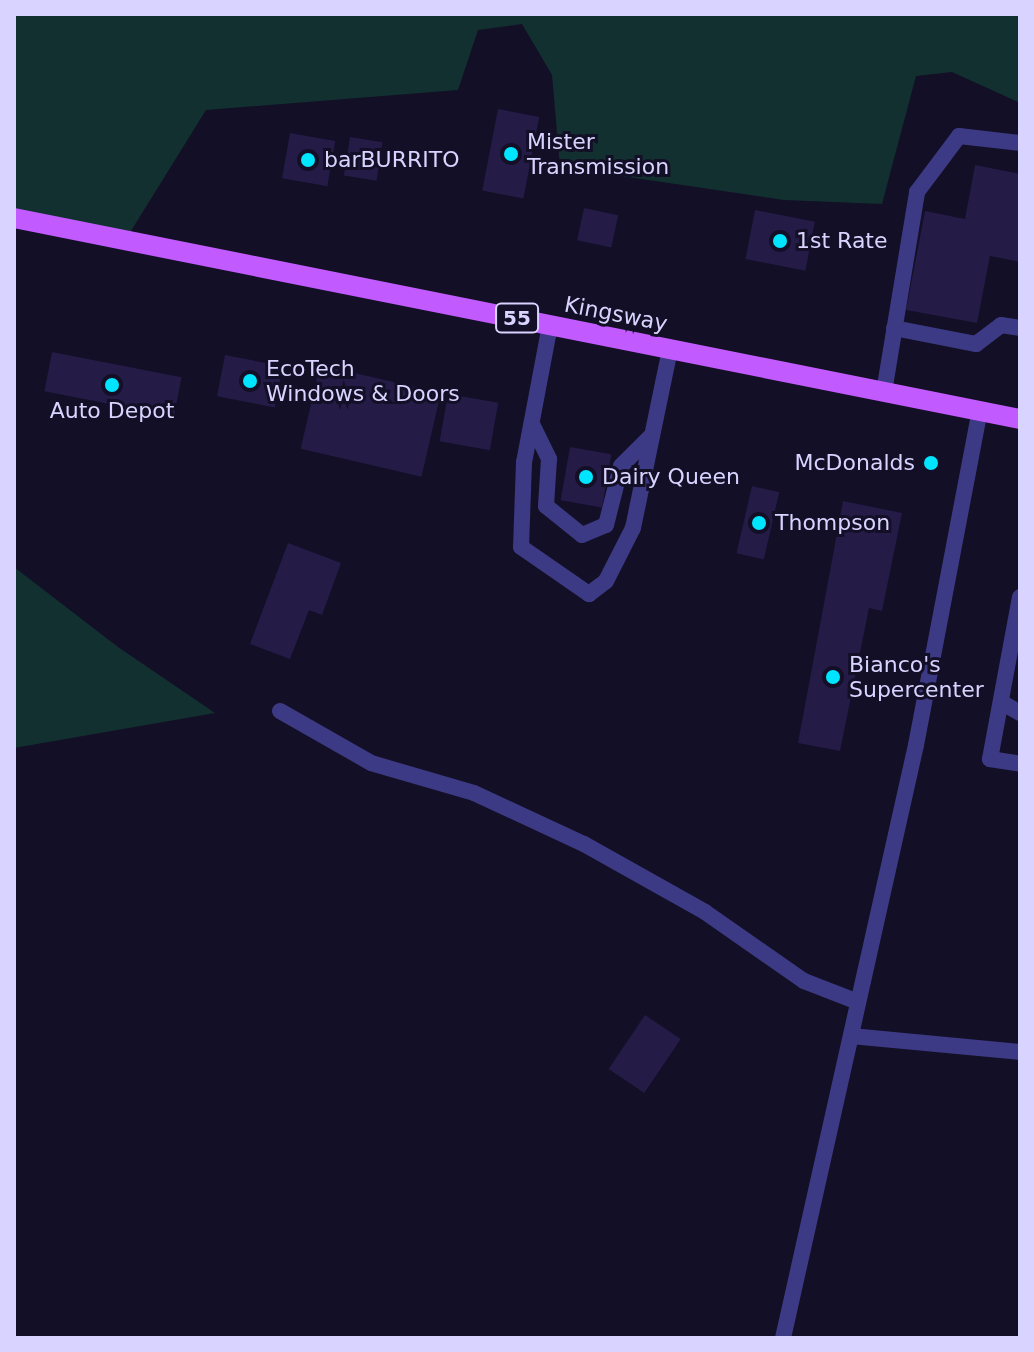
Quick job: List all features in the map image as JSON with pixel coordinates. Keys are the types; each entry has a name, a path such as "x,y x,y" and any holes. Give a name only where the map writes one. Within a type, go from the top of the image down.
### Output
{"main road":[{"name":"Kingsway","path":"14,218 1020,419"}],"lane":[{"path":"884,392 917,192 938,156 959,136 1020,143"},
{"path":"550,325 532,424 521,547 589,594 606,581 633,528 670,349"},
{"path":"894,328 976,344 1001,325 1020,328"},
{"path":"783,1338 851,1036 980,411"},
{"path":"532,424 549,459 546,506 582,535 606,525 621,466 652,434"},
{"path":"1020,597 1013,680 1001,702 990,759 1020,764"},
{"path":"1001,702 1020,713"},
{"path":"280,711 371,763 474,793 584,844 705,912 804,981 858,1002"},
{"path":"851,1036 1020,1052"}],"green space":[{"path":"14,14 1020,14 1020,103 952,72 916,76 882,204 784,200 560,167 552,75 522,24 478,30 458,90 206,110 126,239 14,216"},
{"path":"14,567 118,647 215,713 14,748"}],"building":[{"name":"Mister Transmission","path":"498,109 539,117 523,198 482,190"},
{"name":"barBURRITO","path":"290,133 335,141 327,186 282,178"},
{"path":"350,137 383,142 376,181 344,176"},
{"path":"975,165 1020,174 1020,262 990,256 977,323 906,310 925,211 965,219"},
{"path":"584,208 618,215 611,248 577,240"},
{"name":"1st Rate","path":"755,210 815,222 805,271 745,259"},
{"name":"Auto Depot","path":"52,352 182,377 174,416 44,391"},
{"name":"EcoTech Windows & Doors","path":"225,355 283,366 275,407 217,396"},
{"path":"320,365 441,393 421,477 301,449"},
{"path":"448,394 498,403 490,450 440,441"},
{"name":"Dairy Queen","path":"570,447 611,454 602,507 561,500"},
{"name":"Thompson","path":"752,486 779,492 764,560 736,553"},
{"name":"Bianco's Supercenter","path":"843,501 902,513 882,611 869,608 840,751 798,743"},
{"path":"288,543 341,563 322,615 309,610 290,659 250,644"},
{"path":"645,1015 681,1039 644,1093 609,1069"}],"place":[{"name":"Mister Transmission","path":"511,154"},
{"name":"barBURRITO","path":"308,160"},
{"name":"1st Rate","path":"780,241"},
{"name":"EcoTech Windows & Doors","path":"250,381"},
{"name":"Auto Depot","path":"112,385"},
{"name":"McDonalds","path":"931,463"},
{"name":"Dairy Queen","path":"586,477"},
{"name":"Thompson","path":"759,523"},
{"name":"Bianco's Supercenter","path":"833,677"}]}
